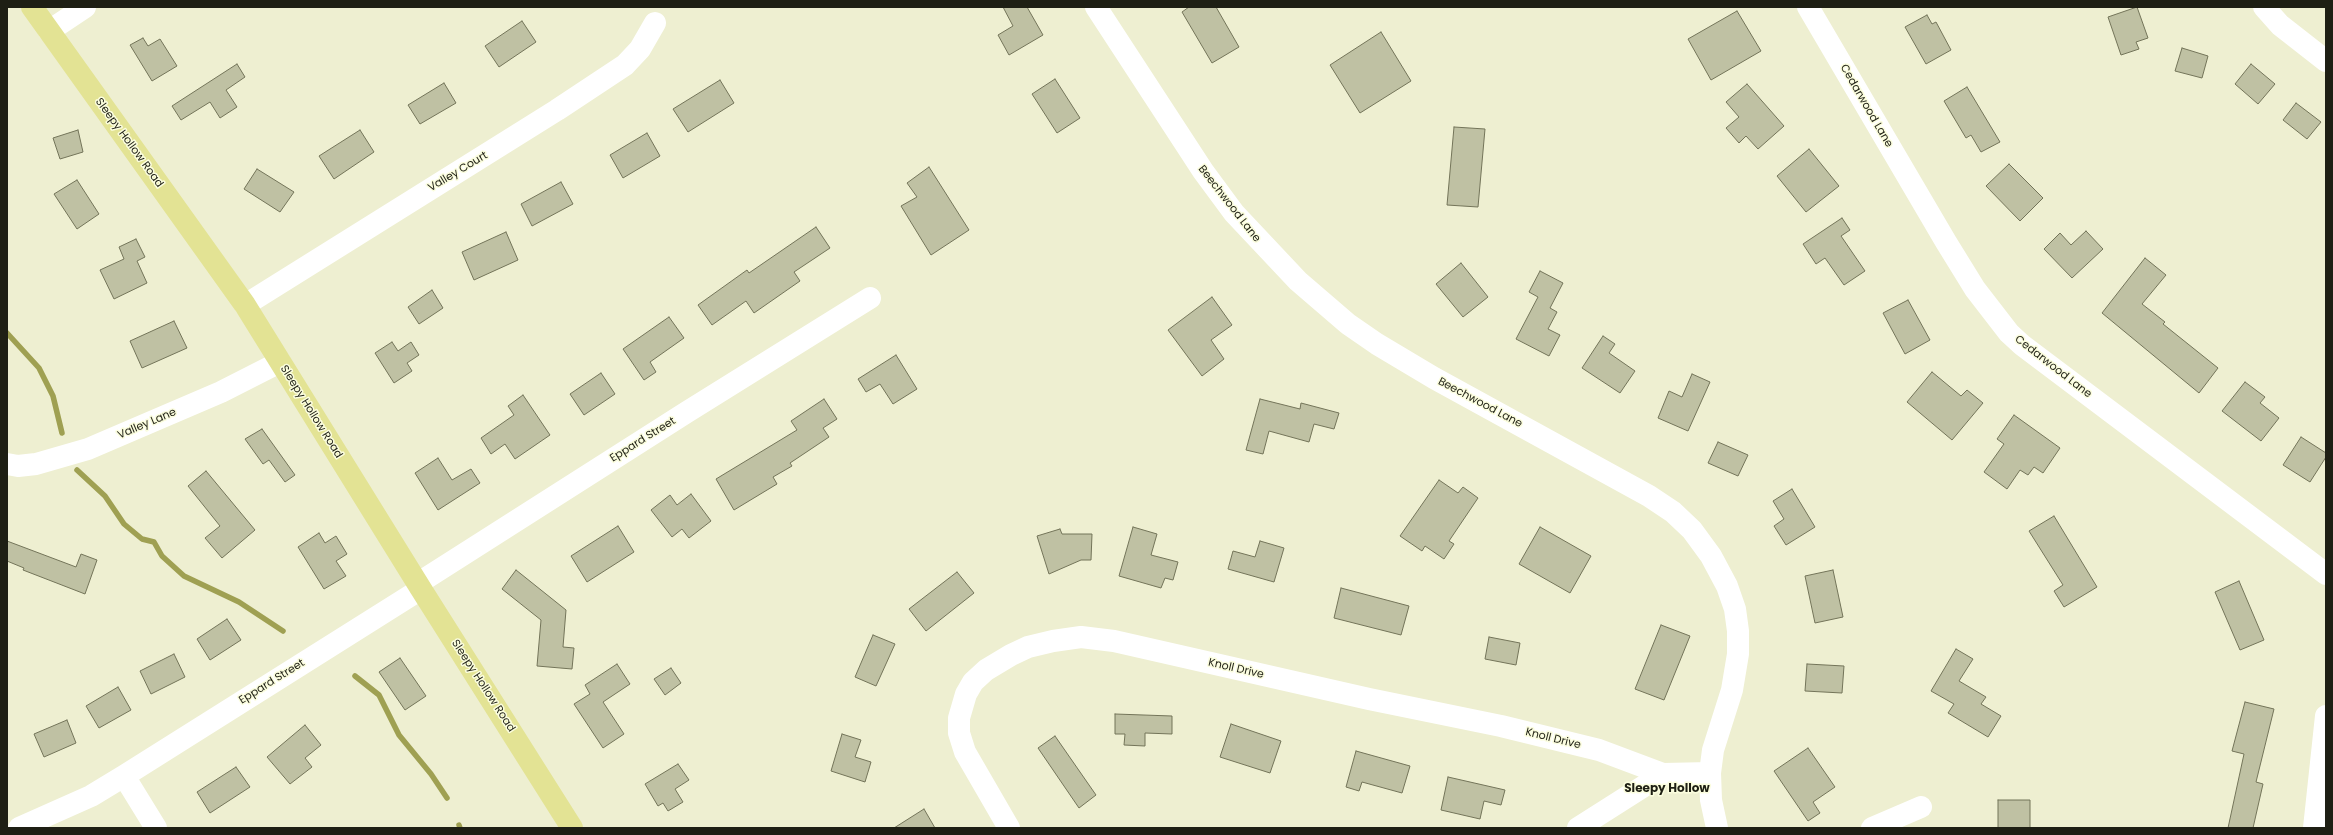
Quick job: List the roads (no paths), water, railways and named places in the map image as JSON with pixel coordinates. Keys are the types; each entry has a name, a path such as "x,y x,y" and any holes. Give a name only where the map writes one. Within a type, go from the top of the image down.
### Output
{"main road":[{"name":"Sleepy Hollow Road","path":"32,7 244,305 419,587 572,828"}],"street":[{"path":"49,31 85,7"},
{"name":"Beechwood Lane","path":"1096,7 1203,172 1234,213 1298,282 1348,324 1377,344 1434,378 1649,496 1673,512 1692,530 1711,556 1727,586 1735,609 1738,631 1738,654 1732,690 1713,750 1710,773 1711,800 1717,828"},
{"name":"Cedarwood Lane","path":"1808,7 1946,242 1975,289 2009,333 2022,345 2326,574"},
{"path":"2264,7 2280,25 2326,61"},
{"name":"Valley Court","path":"244,305 550,114 625,64 640,49 656,23"},
{"name":"Eppard Street","path":"19,828 91,796 124,776 419,587 680,416 870,298"},
{"name":"Valley Lane","path":"7,464 18,466 36,464 88,449 221,392 280,362"},
{"name":"Knoll Drive","path":"1009,828 964,752 959,718 964,700 973,682 982,674 1010,656 1041,644 1081,637 1114,641 1369,699 1501,726 1599,750 1663,774"},
{"path":"2314,828 2326,716"},
{"path":"1578,828 1663,774 1710,773"},
{"path":"124,776 156,828"},
{"path":"1872,828 1921,806"}],"waterway":[{"path":"7,333 39,368 53,396 62,433"},
{"path":"77,470 105,496 124,524 142,539 154,542 162,556 184,576 239,602 283,631"},
{"path":"355,676 379,695 399,735 431,774 447,798"}],"district":[{"name":"Sleepy Hollow","path":"1667,789"}]}
